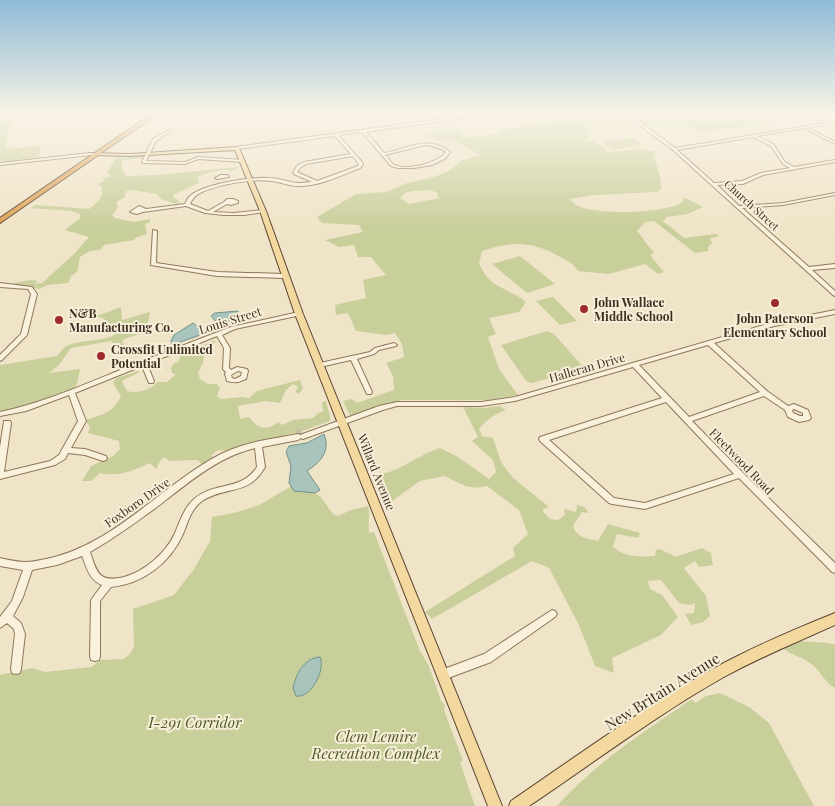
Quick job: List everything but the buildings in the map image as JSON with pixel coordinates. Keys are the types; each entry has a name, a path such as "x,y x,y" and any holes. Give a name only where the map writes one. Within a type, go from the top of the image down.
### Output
{"highway":[{"path":"0,215 90,154"},
{"path":"0,221 98,154"}],"main road":[{"path":"90,154 169,153"},
{"name":"Willard Avenue","path":"239,153 263,211 284,276 495,806"},
{"name":"New Britain Avenue","path":"516,806 716,674 835,619"}],"street":[{"path":"187,205 187,200 197,192 224,182 270,180 295,185 316,182 359,167 361,164 352,153"},
{"path":"391,153 383,154 392,165 404,169 413,169 444,158 448,153"},
{"name":"Church Street","path":"677,153 835,294"},
{"path":"777,153 784,163 793,168"},
{"path":"0,164 90,154"},
{"path":"148,154 144,162 185,163 198,158 243,162"},
{"path":"316,182 295,173 298,167 354,155"},
{"path":"713,184 746,181 750,177 762,174 835,161"},
{"path":"738,207 784,204 835,194"},
{"path":"209,212 226,203"},
{"path":"144,210 187,205 209,212 229,214 263,211"},
{"path":"155,231 153,264 222,275 284,276"},
{"path":"808,269 835,266"},
{"path":"0,284 30,288 34,294 24,335 0,359"},
{"name":"Halleran Drive","path":"343,423 381,408 397,404 481,404 515,400 773,324 835,312"},
{"name":"Louis Street","path":"0,414 24,409 71,392 218,333 248,324 299,314"},
{"path":"218,333 227,348 226,369 229,372"},
{"path":"710,343 765,393 788,409"},
{"path":"320,365 372,353 377,349 394,345"},
{"path":"353,358 370,392"},
{"path":"143,362 151,381"},
{"name":"Fleetwood Road","path":"635,365 740,475 835,569"},
{"path":"7,423 0,475 52,463 62,457 68,450 82,421 71,392"},
{"path":"687,420 765,393"},
{"path":"666,398 543,438 612,501 645,506 740,475"},
{"name":"Foxboro Drive","path":"0,562 29,566 56,561 85,551 218,459 258,445 343,423"},
{"path":"85,551 95,578 102,583 126,581 148,571 176,540 188,512 198,500 252,481 261,467 258,445"},
{"path":"68,450 85,452 103,458"},
{"path":"16,669 20,634 18,626 3,620 13,607 29,566"},
{"path":"95,656 96,600 109,583"},
{"path":"443,676 487,658 552,614"}],"green space":[{"path":"0,153 40,153 39,157 4,162 0,160"},
{"path":"476,153 656,153 653,154 660,177 661,189 657,192 594,195 570,199 576,205 588,209 631,212 674,206 683,202 683,197 703,207 688,214 667,217 663,221 684,238 716,234 719,236 710,238 712,243 708,247 708,251 695,253 654,221 645,222 637,231 654,253 650,255 664,272 658,274 645,264 609,274 578,271 565,260 531,245 503,245 482,251 479,264 492,282 526,302 519,312 489,318 496,334 488,337 499,369 518,395 487,400 402,400 350,416 343,401 352,399 357,403 394,390 393,376 386,363 404,357 402,344 395,333 386,335 356,331 348,313 336,315 335,305 366,298 363,280 386,275 371,257 358,257 354,245 339,247 325,240 363,232 359,225 322,223 317,217 356,194 386,192 407,183 434,177 449,171 461,161 480,155","holes":["431,190 438,193 437,197 440,198 409,204 400,198 406,193"]},
{"path":"143,156 143,158 123,160 121,167 126,176 158,175 239,167 230,172 230,170 217,171 197,178 199,183 175,194 173,197 180,202 176,204 161,199 157,194 133,190 126,191 125,197 116,202 118,207 112,215 115,218 134,222 150,219 150,222 145,224 147,234 134,240 104,245 100,250 90,251 80,257 77,272 71,276 68,283 47,285 39,289 11,284 30,280 38,281 34,284 42,283 74,254 89,237 65,230 80,218 80,214 71,211 30,208 36,205 89,209 101,197 101,186 97,185 105,180 102,179 112,176 107,173 116,158"},
{"path":"520,256 555,284 527,293 492,264"},
{"path":"553,297 577,321 560,325 536,301"},
{"path":"121,307 122,320 150,312 146,328 136,335 124,339 122,342 125,346 122,348 116,348 115,344 111,341 71,348 59,365 49,373 80,369 76,388 38,402 0,412 0,365 57,356 64,348 71,344 110,337 120,329 118,327 102,327 106,322 103,318 94,317"},
{"path":"547,331 554,334 584,368 532,383 526,381 501,345"},
{"path":"214,340 215,343 205,349 203,363 198,373 200,379 208,384 217,384 220,388 217,396 221,399 249,398 257,391 300,380 303,388 299,394 295,392 298,387 293,384 286,390 280,403 266,401 238,406 240,419 249,417 255,424 266,428 278,422 282,425 293,420 313,418 318,413 323,412 322,402 326,401 330,421 302,431 225,451 218,450 212,455 213,459 203,466 198,460 169,461 166,458 162,458 156,469 150,463 119,474 100,473 91,481 82,481 91,466 113,456 120,449 119,441 88,433 90,427 85,420 104,414 112,409 121,397 113,382 117,378 138,371 140,372 122,381 127,391 139,392 148,389 157,382 167,382 176,374 172,373 171,368 174,363 179,362 180,356"},
{"path":"499,406 506,410 491,417 482,425 479,429 482,436 493,438 501,462 512,477 549,507 542,510 550,519 558,520 565,515 564,509 576,512 577,505 584,507 589,513 582,512 573,526 577,533 583,537 598,541 608,524 640,533 638,538 617,534 613,547 627,555 655,556 656,550 660,549 676,557 702,548 711,553 713,565 699,567 695,561 684,568 706,596 710,616 703,622 691,625 685,614 694,613 695,603 691,605 679,603 661,580 648,581 650,589 662,595 678,617 661,635 612,658 614,673 595,666 579,625 549,568 532,561 432,619 425,612 515,556 513,548 528,534 519,510 487,486 469,487 444,476 420,481 385,506 374,475 399,468 440,448 458,457 489,479 496,472 493,460 472,441 478,437 463,407 484,408"},
{"name":"I-291 Corridor","path":"295,484 320,496 333,514 338,516 351,510 368,506 369,533 374,532 420,651 429,666 441,701 445,705 444,710 463,761 460,762 475,806 0,806 0,675 32,668 45,672 91,667 101,660 123,659 130,654 134,647 133,609 174,595 194,569 210,541 212,517 234,513 259,505"},
{"path":"798,641 835,645 835,688 810,663 783,648 788,644"},
{"path":"720,693 749,707 769,723 814,806 557,806 588,775 656,723 692,699 695,703 706,696"}],"water":[{"path":"238,311 236,314 241,319 218,324 211,316 215,313"},
{"path":"193,323 206,333 172,345 171,341 174,335"},
{"path":"324,434 326,446 323,456 307,471 320,490 315,493 294,491 289,483 291,466 286,452 289,446 307,443"},
{"path":"320,657 321,669 316,682 307,693 302,696 296,696 293,688 299,672 309,660"}],"tunnel":[{"path":"296,434 302,432"}],"place":[{"name":"John Paterson Elementary School","path":"775,303"},
{"name":"John Wallace Middle School","path":"584,309"},
{"name":"N&B Manufacturing Co.","path":"59,320"},
{"name":"Crossfit Unlimited Potential","path":"101,356"}],"park label":[{"name":"Clem Lemire Recreation Complex","path":"376,744"}]}
